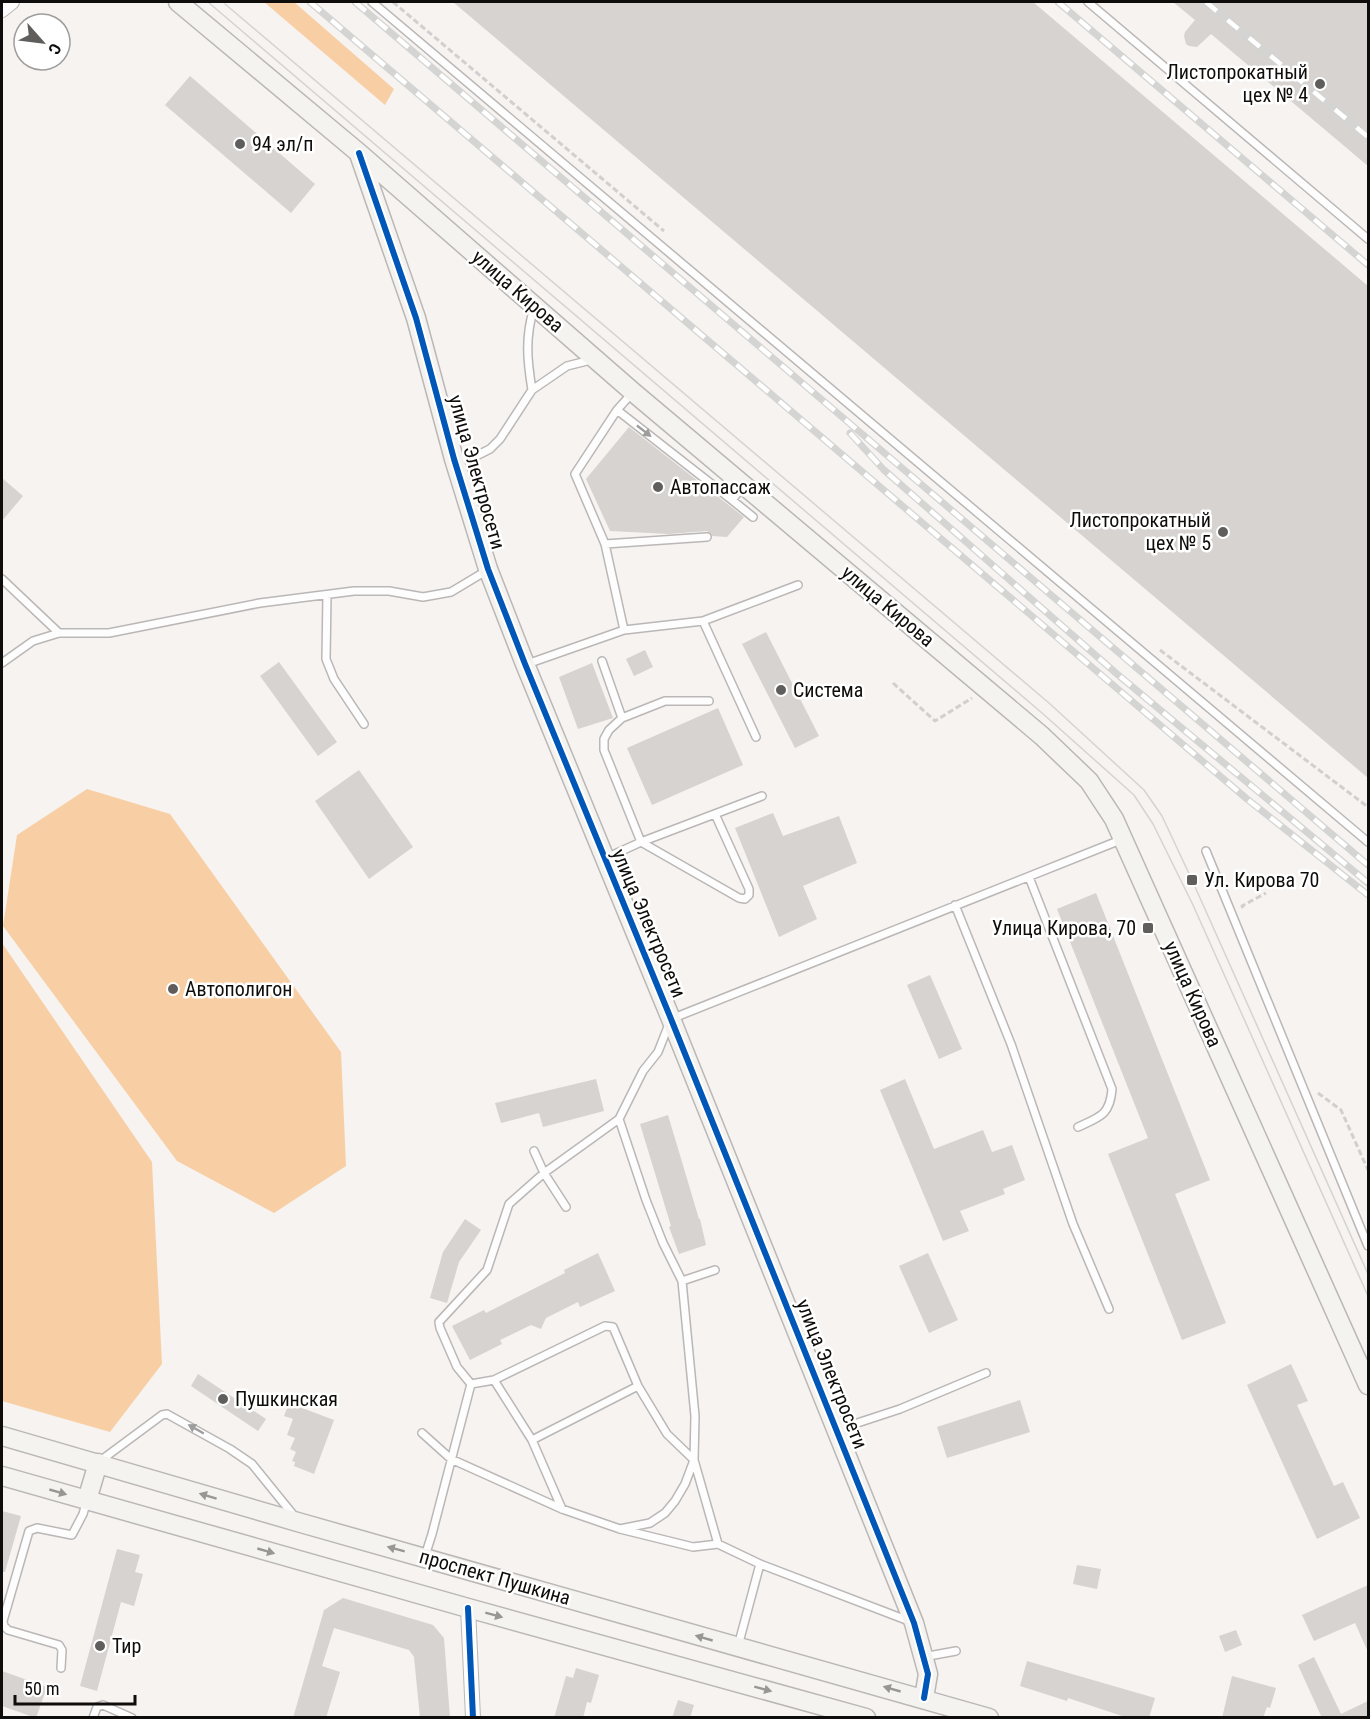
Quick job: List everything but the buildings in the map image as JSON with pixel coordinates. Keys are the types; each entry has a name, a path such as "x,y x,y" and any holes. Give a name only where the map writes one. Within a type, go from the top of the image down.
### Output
{"main road":[{"name":"улица Кирова","path":"178,2 359,153 633,392 1065,756 1089,781 1104,802 1124,839 1368,1385"},
{"name":"улица Электросети","path":"359,153 416,318 454,459 488,569 602,862 671,1018 914,1623 928,1674 924,1698"},
{"name":"проспект Пушкина","path":"2,1436 989,1718"},
{"path":"87,1500 98,1463"},
{"name":"проспект Пушкина","path":"2,1476 866,1718"}],"street":[{"path":"2,10 12,2"},
{"path":"468,1608 473,1718"}],"lane":[{"path":"372,2 1368,842"},
{"path":"1088,2 1368,239"},
{"path":"532,390 526,351 528,326 535,306"},
{"path":"454,459 478,455 490,449 500,439 532,390 567,366 595,359"},
{"path":"624,630 605,544 575,474 617,410 633,392"},
{"path":"617,410 753,517"},
{"path":"732,500 744,485"},
{"path":"605,544 707,537"},
{"path":"2,663 33,641 60,633 109,633 260,603 354,591 389,591 423,597 451,592 488,569"},
{"path":"2,579 60,633"},
{"path":"525,664 624,630 703,621 798,585"},
{"path":"327,595 326,659 334,679 364,724"},
{"path":"703,621 756,737"},
{"path":"602,661 622,718"},
{"path":"709,702 665,701 622,718 609,730 604,739 604,750 641,842 739,898 745,899 749,895 749,889 715,814"},
{"path":"602,862 641,842 762,796"},
{"path":"471,1384 457,1367 439,1322 487,1270 509,1204 544,1173 619,1119 643,1071 657,1052 671,1018 1124,839"},
{"path":"1206,851 1368,1246"},
{"path":"1029,877 1112,1089 1111,1102 1104,1115 1078,1127"},
{"path":"955,905 1011,1044 1073,1224 1109,1309"},
{"path":"619,1119 646,1200 682,1281 695,1416 694,1460 718,1544"},
{"path":"534,1151 544,1173 566,1207"},
{"path":"682,1281 715,1270"},
{"path":"471,1384 494,1380 608,1325 615,1329 638,1386 667,1434 694,1460"},
{"path":"836,1430 900,1409 986,1373"},
{"path":"494,1380 532,1440 562,1509"},
{"path":"424,1557 471,1384"},
{"path":"532,1440 638,1386"},
{"path":"98,1463 162,1415 167,1414 252,1464 301,1523"},
{"path":"422,1433 450,1459 562,1509 620,1529 693,1547 718,1544 760,1564 914,1623"},
{"path":"620,1529 650,1523 665,1513 675,1502 685,1484 694,1460"},
{"path":"61,1668 62,1650 59,1645 8,1630 3,1621 29,1531 37,1528 72,1535 83,1514 87,1500"},
{"path":"738,1647 760,1564"},
{"path":"923,1657 956,1651"},
{"path":"93,1718 98,1707 103,1705 132,1718"}],"path":[{"path":"393,2 666,233"},
{"path":"1157,647 1368,807"},
{"path":"893,683 935,721 974,697"},
{"path":"1246,917 1242,906 1266,893"},
{"path":"1317,1092 1341,1110 1368,1170"}],"shaded area":[{"path":"264,2 294,2 394,89 385,105"},
{"name":"Автополигон","path":"87,789 170,814 341,1052 346,1166 274,1213 177,1161 3,926 17,835"},
{"path":"2,943 152,1162 162,1364 110,1432 2,1401"}],"tram line":[{"path":"208,2 1042,713 1134,795 1153,824 1193,905 1368,1296"},
{"path":"225,4 1049,703 1144,790 1162,816 1192,880 1368,1274"}],"railway":[{"path":"310,2 1247,799 1368,895"},
{"path":"355,2 1368,865"},
{"path":"1058,2 1368,265"},
{"path":"1206,2 1368,137"},
{"path":"850,433 884,470 1117,674 1368,883"}],"cycle path":[{"path":"359,153 416,318 454,459 488,569 914,1623 928,1674 924,1698"},
{"path":"468,1608 473,1718"}],"place":[{"name":"Листопрокатный цех № 4","path":"1320,84"},
{"name":"94 эл/п","path":"240,144"},
{"name":"Автопассаж","path":"658,487"},
{"name":"Листопрокатный цех № 5","path":"1223,532"},
{"name":"Система","path":"781,690"},
{"name":"Ул. Кирова 70","path":"1192,880"},
{"name":"Улица Кирова, 70","path":"1148,928"},
{"name":"Автополигон","path":"173,989"},
{"name":"Пушкинская","path":"223,1399"},
{"name":"Тир","path":"100,1646"}]}
